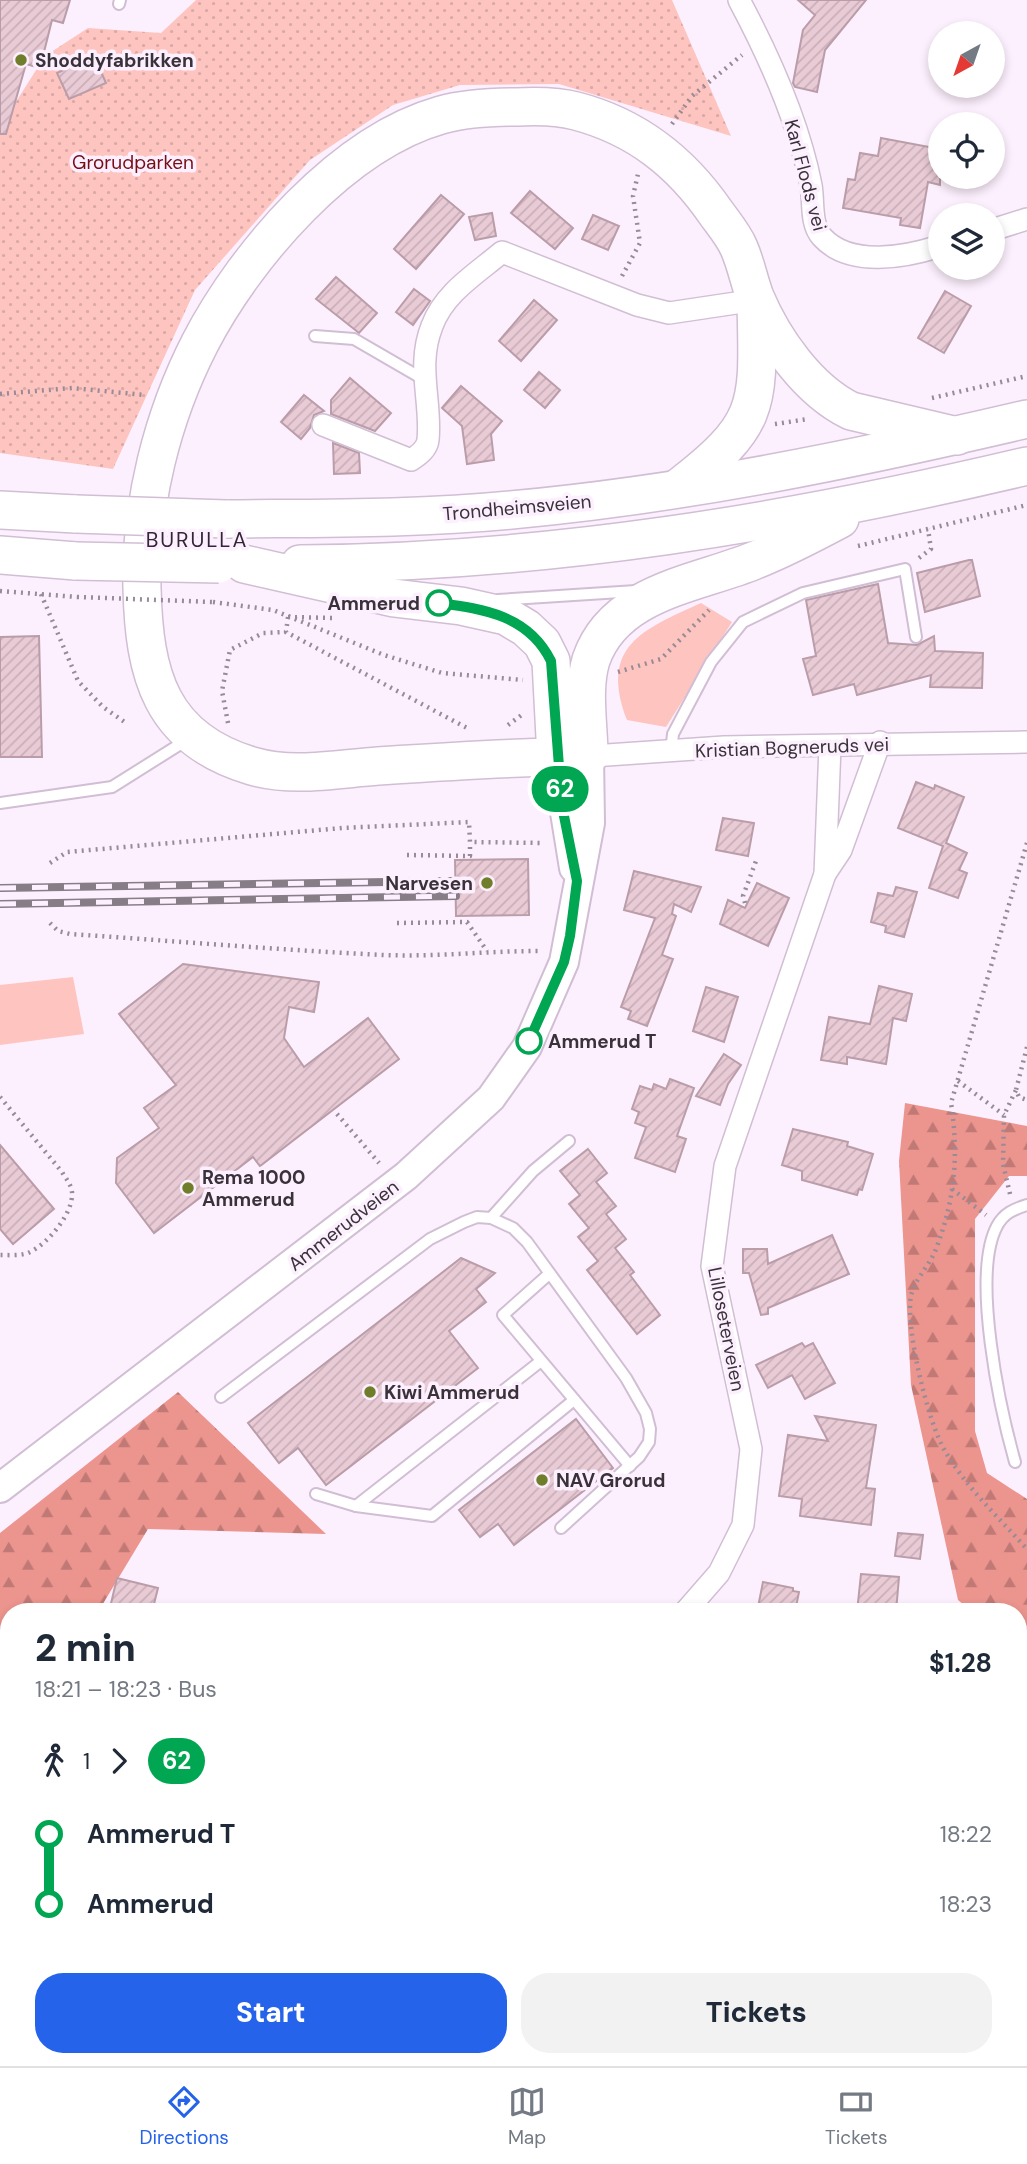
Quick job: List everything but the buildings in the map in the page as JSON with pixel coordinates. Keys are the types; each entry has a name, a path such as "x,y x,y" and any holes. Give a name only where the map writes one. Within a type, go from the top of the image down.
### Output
{"highway":[{"path":"573,757 298,772 253,766 192,737 166,706 150,671 143,627 141,548 154,470 175,401 207,331 241,278 281,226 344,169 391,135 441,115 486,107 532,106 584,113 620,125 656,146 686,174 738,245 756,300 808,382 835,403 867,416 957,436"},
{"path":"674,491 725,450 746,422 755,399 757,380 756,300"},
{"name":"Trondheimsveien","path":"0,510 226,519 457,514 674,491 850,460 1027,419"},
{"path":"0,555 76,561 231,564 401,562 603,545 730,528 877,501 1027,466"},
{"path":"573,757 591,662 598,646 622,616 670,588 756,560 877,501"},
{"path":"231,564 394,598 461,606 506,616 542,643 551,661 573,757"}],"street":[{"name":"Karl Flods vei","path":"739,0 756,32 798,132 812,189 814,219 823,239 846,252 863,256 914,254 928,250"},
{"path":"1005,226 1027,219"},
{"path":"323,425 411,460 422,453 428,442 423,379 431,327 447,298 502,252 612,295 669,313 756,300"},
{"name":"Kristian Bogneruds vei","path":"573,757 724,747 830,746 880,742 1027,742"},
{"name":"Lilloseterveien","path":"693,1603 719,1573 743,1525 751,1449 712,1266 725,1166 825,874 841,850 880,742"},
{"name":"Lilloseterveien","path":"825,874 830,746"},
{"name":"Ammerudveien","path":"0,1488 406,1175 491,1098 527,1047 554,989 570,936 577,881 590,823 573,757"}],"lane":[{"path":"752,0 756,32"},
{"path":"315,336 354,339 423,379"},
{"path":"671,752 673,734 710,662 743,622 803,593 905,569 916,637"},
{"path":"461,606 513,598 670,588"},
{"path":"0,803 111,787 192,737"},
{"path":"491,1218 533,1171 569,1142"},
{"path":"1015,1462 1001,1411 993,1360 989,1254 998,1224 1014,1209 1027,1205"},
{"path":"222,1397 430,1239 477,1217 491,1218 513,1228 549,1274 626,1378 646,1413 650,1429 649,1442 630,1466 561,1528"},
{"path":"549,1274 503,1315 630,1466"},
{"path":"356,1506 541,1361"},
{"path":"316,1494 356,1506 432,1516 574,1400"}],"path":[{"path":"669,128 692,96 756,32"},
{"path":"612,295 640,243 633,196 639,170"},
{"path":"927,399 1027,376"},
{"path":"0,394 72,388 145,395"},
{"path":"774,425 813,418"},
{"path":"905,569 931,549 928,528"},
{"path":"0,591 213,602 262,608 384,655 442,673 474,678 527,680"},
{"path":"41,594 78,681 103,707 126,723"},
{"path":"286,632 288,617"},
{"path":"228,732 222,691 230,650 263,633 286,632 474,731"},
{"path":"50,863 67,852 342,828 469,822 470,856 407,855"},
{"path":"470,842 548,843"},
{"path":"1027,843 951,1103 957,1146 953,1189 935,1251 911,1294 910,1322 924,1390 944,1450 987,1505 1027,1549"},
{"path":"745,903 743,896 756,860"},
{"path":"397,923 467,922 487,951"},
{"path":"50,923 58,931 70,934 384,955 457,956 487,951 540,951"},
{"path":"1014,1209 1003,1164 1004,1115 1016,1090 1027,1047"},
{"path":"958,1082 1004,1115"},
{"path":"1016,1090 1019,1097 1027,1100"},
{"path":"0,1097 62,1172 71,1186 72,1196 62,1219 37,1248 26,1253 0,1255"},
{"path":"337,1114 382,1166"},
{"path":"953,1189 998,1224"}],"green space":[{"name":"Grorudparken","path":"196,0 672,0 731,136 559,84 460,85 393,105 310,160 195,290 113,469 0,453 0,127 45,56 88,28 161,33"},
{"path":"701,603 732,622 666,727 627,720 618,674 631,644 661,622"},
{"path":"73,977 84,1034 0,1045 0,985"},
{"path":"905,1103 1027,1126 1027,1176 1009,1176 975,1219 975,1431 987,1473 1027,1499 1027,1603 962,1603 958,1600 911,1385 899,1161"},
{"path":"178,1392 326,1534 148,1529 103,1603 0,1603 0,1533"}],"railway":[{"path":"0,888 455,881"},
{"path":"0,904 456,896"}],"bus line":[{"name":"62","path":"439,603 506,616 526,628 542,643 551,661 556,757 562,806 577,881 564,962 529,1041"}],"place":[{"name":"Shoddyfabrikken","path":"21,60"},
{"name":"Ammerud","path":"439,603"},
{"name":"Narvesen","path":"487,883"},
{"name":"Ammerud T","path":"529,1041"},
{"name":"Rema 1000 Ammerud","path":"188,1188"},
{"name":"Kiwi Ammerud","path":"370,1392"},
{"name":"NAV Grorud","path":"542,1480"}],"district":[{"name":"BURULLA","path":"197,540"}]}
